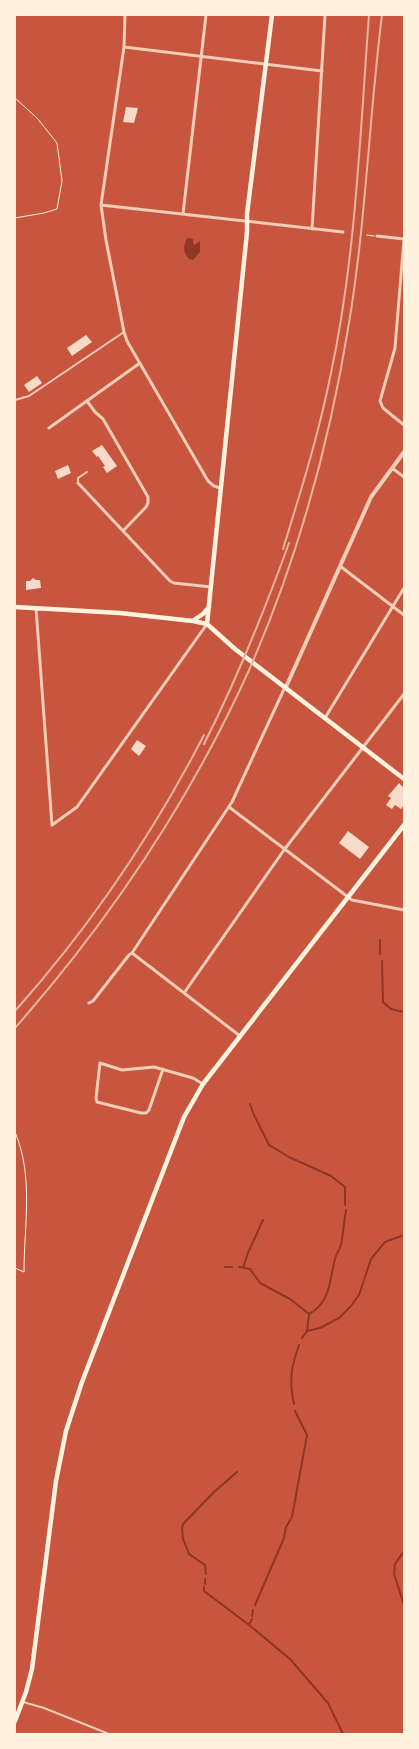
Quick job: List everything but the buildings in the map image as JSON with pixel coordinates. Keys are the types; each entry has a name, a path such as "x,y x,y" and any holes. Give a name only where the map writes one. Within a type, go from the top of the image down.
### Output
{"main road":[{"path":"207,624 247,222 272,15"},
{"path":"193,621 203,614 210,605"},
{"path":"15,607 94,611 207,624 235,649 404,779"},
{"path":"15,1721 23,1702 30,1676 63,1444 76,1399 184,1117 203,1084 404,825"}],"street":[{"path":"125,15 124,47 101,205 124,332 127,341 208,481 220,488"},
{"path":"183,214 206,15"},
{"path":"312,229 324,15"},
{"path":"124,47 322,71"},
{"path":"101,205 343,232"},
{"path":"377,236 404,239 395,348 380,401 383,408 404,425"},
{"path":"50,428 140,363"},
{"path":"88,402 103,419 148,497 146,507 123,531"},
{"path":"89,1003 93,1001 129,954 132,953 229,807 286,687 371,497 404,452"},
{"path":"392,468 404,477"},
{"path":"78,483 170,581 211,587"},
{"path":"340,566 404,615"},
{"path":"325,718 404,588"},
{"path":"36,608 52,825 77,807 207,624"},
{"path":"184,993 284,850 404,694"},
{"path":"229,807 348,898 404,910"},
{"path":"132,953 240,1036"},
{"path":"164,1069 149,1110 146,1113 97,1102 100,1063 122,1070 154,1066 164,1069 193,1078 203,1084"}],"lane":[{"path":"15,400 29,396 124,332"},
{"path":"78,483 78,478 87,472"},
{"path":"23,1702 44,1708 109,1734"}],"path":[{"path":"15,98 37,118 57,143 62,181 57,209 44,214 15,218"},
{"path":"367,235 377,236"},
{"path":"15,1132 24,1158 27,1180 24,1272 15,1268"}],"shaded area":[{"path":"187,238 193,239 195,245 200,241 200,252 193,260 189,259 185,252 184,247"}],"waterway":[{"path":"380,940 380,954"},
{"path":"382,961 383,1002 391,1009 404,1012"},
{"path":"250,1104 269,1145 289,1157 331,1176 345,1187 345,1205"},
{"path":"307,1331 309,1314 322,1303 326,1296 336,1256 341,1245 346,1210"},
{"path":"243,1268 263,1220"},
{"path":"302,1338 307,1331 320,1328 339,1318 351,1306 359,1295 371,1259 385,1242 404,1235"},
{"path":"225,1267 232,1267"},
{"path":"239,1267 250,1269 260,1283 290,1299 309,1314"},
{"path":"294,1404 292,1374 299,1345"},
{"path":"255,1605 284,1538 286,1527 292,1517 307,1435 295,1411"},
{"path":"206,1574 205,1565 189,1554 183,1539 183,1524 214,1492 237,1472"},
{"path":"404,1551 395,1564 394,1574 404,1605"},
{"path":"205,1579 205,1584"},
{"path":"204,1587 204,1591 290,1659 328,1703 343,1734"},
{"path":"252,1616 253,1610"},
{"path":"249,1625 252,1619"}],"railway":[{"path":"283,549 321,418 339,329 352,240 369,15"},
{"path":"15,1028 84,945 146,857 175,811 227,717 250,668 283,584 322,455 349,323 355,285 382,15"},
{"path":"204,744 250,645 289,543"},
{"path":"15,1011 69,947 118,879 163,808 204,735"}]}
